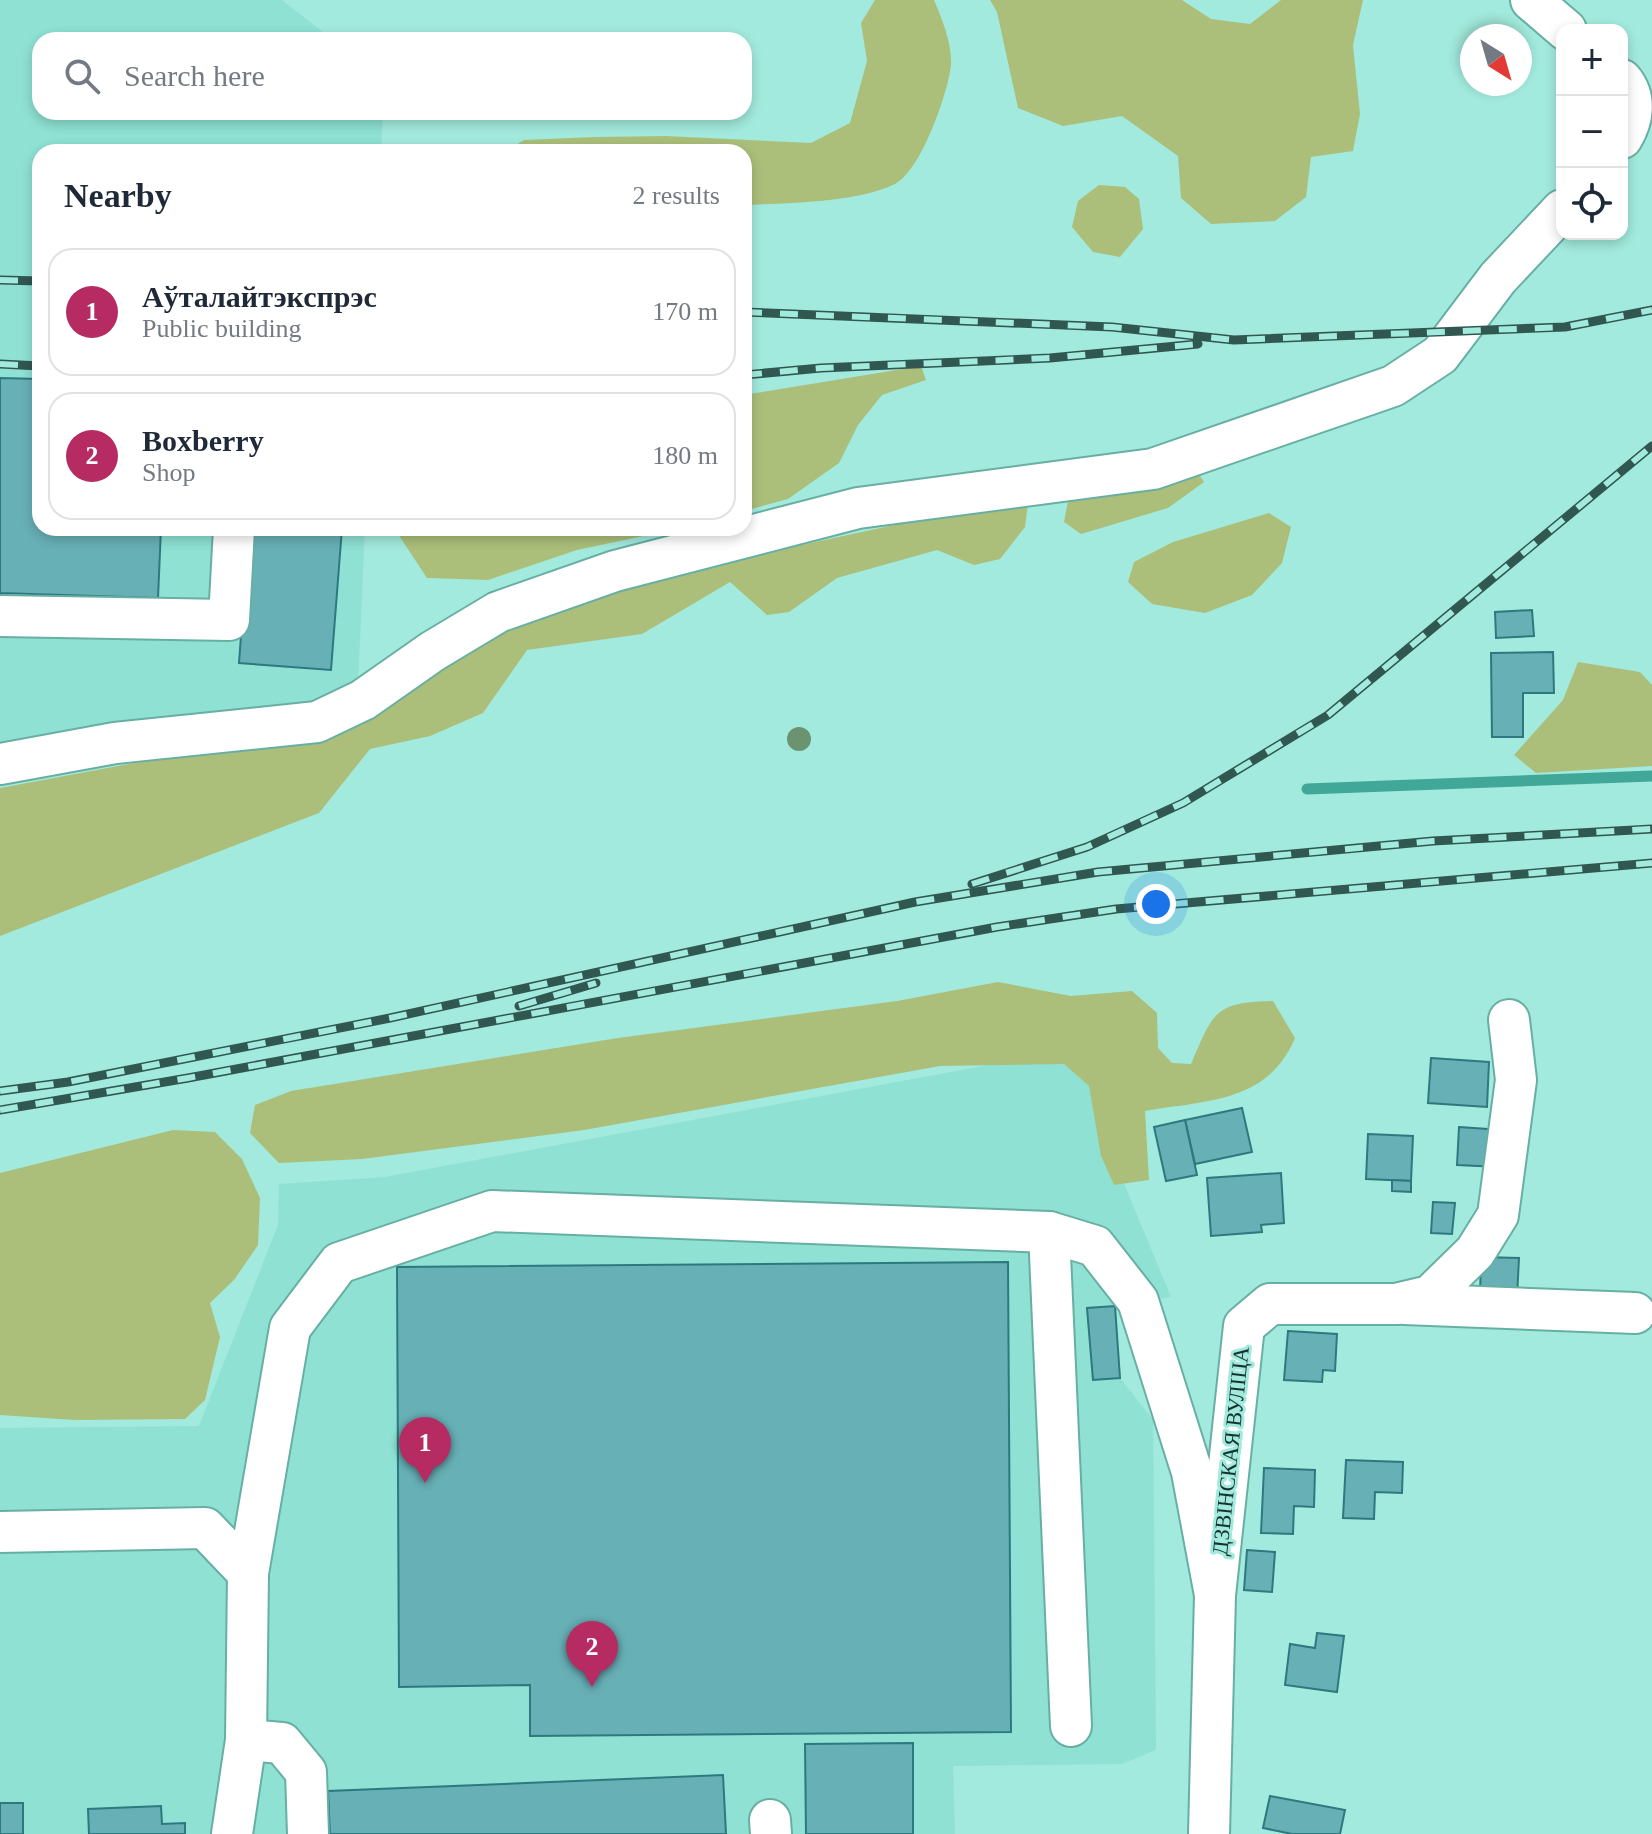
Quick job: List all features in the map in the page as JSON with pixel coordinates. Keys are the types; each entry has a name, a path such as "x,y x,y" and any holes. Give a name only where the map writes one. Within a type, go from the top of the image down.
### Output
{"street":[{"path":"1531,0 1559,24"},
{"path":"1628,88 1632,122 1628,128"},
{"path":"752,535 858,508 1153,469 1393,386 1440,355 1498,278 1556,216"},
{"path":"0,616 229,620 234,536"},
{"path":"0,764 115,743 317,722 363,700 433,651 498,612 615,571 750,536"},
{"name":"ДЗВІНСКАЯ ВУЛІЦА","path":"1209,1834 1215,1595 1244,1326 1270,1304 1396,1304 1430,1296 1475,1252 1498,1215 1516,1080 1509,1020"},
{"path":"232,1834 246,1740 248,1573 290,1328 339,1263 492,1211 1049,1232 1095,1246 1138,1301 1192,1472 1215,1595"},
{"path":"1049,1232 1071,1726"},
{"path":"1396,1304 1635,1313"},
{"path":"0,1532 205,1528 248,1573"},
{"path":"246,1740 282,1743 306,1772 308,1834"}],"shaded area":[{"path":"0,0 282,0 323,32 32,32 32,120 383,120 381,144 32,144 32,536 365,536 358,684 303,708 0,749"},
{"path":"1091,1046 1125,1186 1171,1297 1115,1306 1120,1378 1153,1420 1156,1750 1122,1764 953,1766 955,1834 0,1834 0,1428 199,1426 278,1225 279,1184 385,1177"}],"green space":[{"path":"875,0 934,0 946,31 951,57 945,94 923,148 905,176 879,190 841,198 752,205 752,144 518,144 524,140 666,136 811,143 850,123 867,61 861,23"},
{"path":"990,0 1182,0 1211,19 1250,24 1281,0 1363,0 1353,45 1360,114 1353,151 1311,157 1306,197 1275,221 1211,224 1181,198 1178,156 1122,116 1063,126 1018,108 997,12"},
{"path":"1099,185 1125,187 1139,199 1143,229 1120,257 1093,252 1072,227 1078,201"},
{"path":"921,366 926,380 882,395 858,425 839,463 788,499 752,509 752,394"},
{"path":"1194,467 1204,482 1168,508 1081,534 1064,522 1068,501 1093,485"},
{"path":"1029,496 1025,527 1000,559 974,565 937,550 837,578 789,612 767,615 730,582 642,634 527,650 483,713 430,736 370,749 319,813 0,936 0,788 279,736 428,653 644,579"},
{"path":"1269,513 1291,527 1282,563 1252,595 1205,613 1152,604 1128,582 1134,562 1173,542"},
{"path":"643,536 577,550 488,580 427,578 400,537"},
{"path":"1578,662 1640,672 1652,685 1652,766 1536,773 1514,755 1563,700"},
{"path":"998,982 1071,996 1132,991 1157,1013 1158,1048 1172,1063 1191,1064 1211,1022 1227,1008 1238,1004 1273,1001 1295,1038 1283,1060 1268,1076 1251,1087 1211,1100 1145,1111 1149,1180 1114,1185 1101,1156 1089,1086 1064,1064 940,1066 584,1130 362,1159 279,1163 250,1133 255,1105 291,1091 618,1038 897,1001"},
{"path":"173,1130 215,1132 242,1159 260,1198 258,1245 234,1280 210,1303 220,1337 205,1400 185,1419 75,1420 0,1415 0,1173"}],"building":[{"path":"0,378 32,379 32,536 161,536 158,598 0,593"},
{"path":"248,536 341,536 331,670 239,663"},
{"path":"1532,610 1534,636 1496,638 1495,612"},
{"path":"1553,652 1554,693 1523,693 1523,737 1492,737 1491,653"},
{"path":"1431,1058 1489,1062 1487,1107 1428,1103"},
{"path":"1242,1108 1252,1152 1195,1164 1185,1120"},
{"path":"1185,1120 1197,1175 1166,1181 1154,1127"},
{"path":"1459,1127 1502,1130 1499,1167 1457,1165"},
{"path":"1368,1134 1413,1136 1411,1181 1366,1179"},
{"path":"1281,1173 1284,1223 1261,1225 1262,1232 1211,1236 1207,1178"},
{"path":"1392,1180 1411,1181 1411,1192 1392,1191"},
{"path":"1433,1202 1455,1203 1452,1234 1431,1233"},
{"path":"1481,1257 1519,1258 1517,1297 1480,1296"},
{"path":"1008,1262 1011,1732 530,1736 530,1685 399,1687 397,1267"},
{"path":"1115,1306 1120,1378 1093,1380 1087,1308"},
{"path":"1288,1331 1337,1334 1335,1371 1323,1370 1322,1382 1284,1380"},
{"path":"1346,1460 1403,1462 1402,1493 1375,1492 1374,1519 1343,1518"},
{"path":"1264,1468 1315,1470 1314,1507 1294,1506 1293,1534 1261,1533"},
{"path":"1247,1550 1275,1552 1272,1592 1244,1590"},
{"path":"1317,1633 1344,1636 1337,1692 1285,1685 1290,1644 1315,1648"},
{"path":"913,1743 913,1834 806,1834 805,1744"},
{"path":"723,1775 726,1834 330,1834 328,1791"},
{"path":"1270,1796 1345,1810 1340,1834 1292,1834 1263,1828"},
{"path":"0,1803 23,1803 23,1834 0,1834"},
{"path":"161,1806 162,1824 185,1823 185,1834 89,1834 88,1809"}],"waterway":[{"path":"1307,789 1652,776"}],"railway":[{"path":"0,280 32,281"},
{"path":"752,312 1112,327 1234,340 1565,327 1652,310"},
{"path":"752,374 821,368 1050,358 1198,344"},
{"path":"0,364 32,366"},
{"path":"972,884 1087,847 1183,803 1328,715 1652,446"},
{"path":"0,1091 68,1082 390,1018 915,902 1098,872 1433,841 1652,829"},
{"path":"0,1110 188,1078 997,927 1116,909 1652,863"},
{"path":"519,1006 596,983"}],"place":[{"name":"Аўталайтэкспрэс","path":"425,1483"},
{"name":"Boxberry","path":"592,1687"}]}
